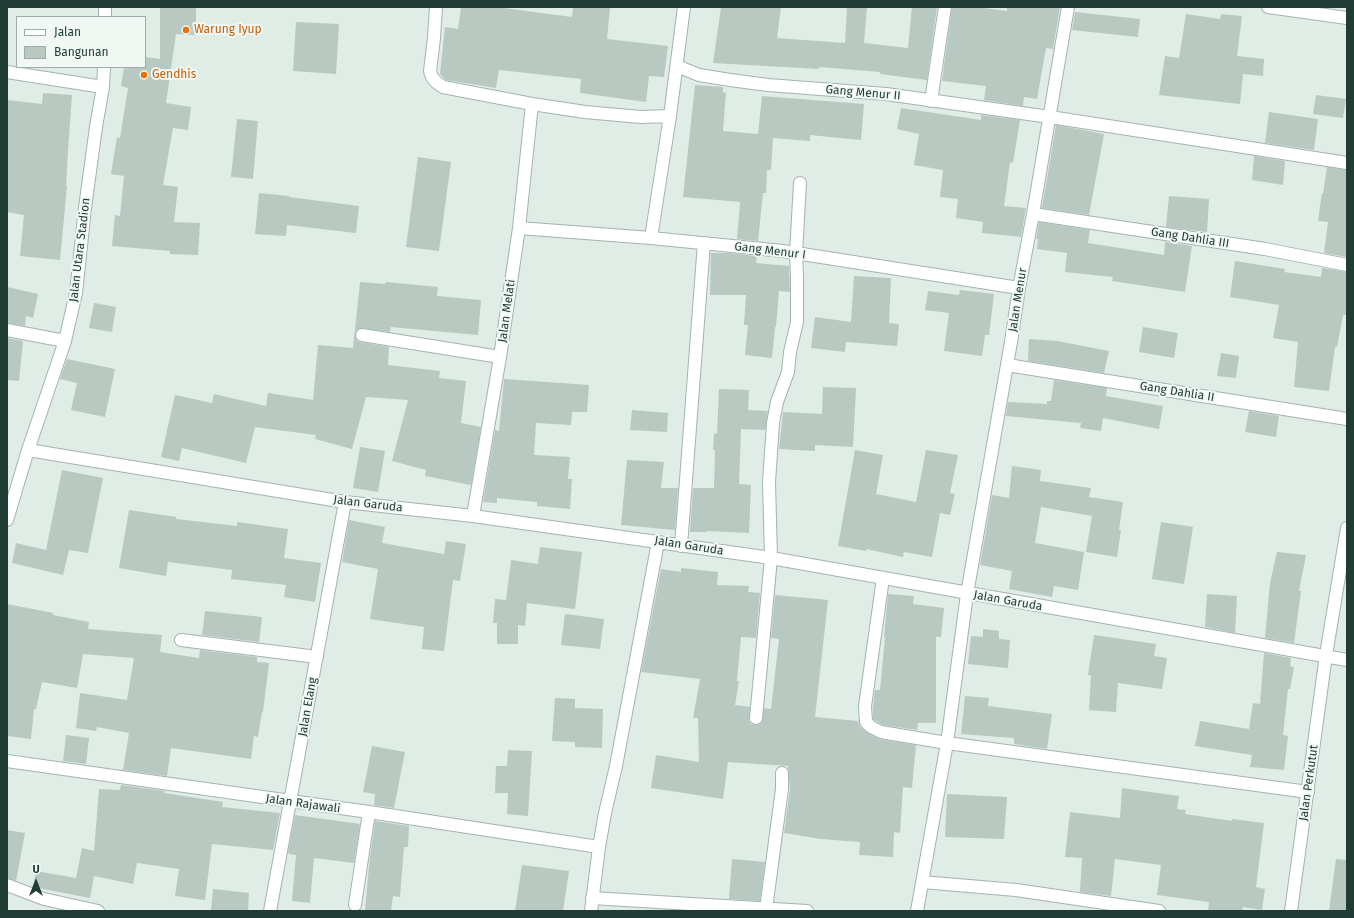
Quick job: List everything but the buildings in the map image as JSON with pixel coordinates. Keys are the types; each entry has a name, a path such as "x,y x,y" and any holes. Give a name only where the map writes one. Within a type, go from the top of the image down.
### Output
{"street":[{"path":"436,7 430,71 432,78 443,87 532,104 585,112 670,116"},
{"path":"651,238 670,116 684,7"},
{"path":"931,101 945,7"},
{"name":"Jalan Menur","path":"917,911 947,743 966,594 1068,7"},
{"path":"1268,7 1347,18"},
{"name":"Gang Menur II","path":"677,66 699,75 730,80 768,85 886,94 1050,117 1347,163"},
{"name":"Jalan Utara Stadion","path":"7,520 12,490 28,450 65,341 76,293 85,208 103,87 104,68"},
{"path":"7,72 103,87"},
{"name":"Jalan Melati","path":"473,516 500,357 519,228 532,104"},
{"path":"756,718 771,558 769,482 773,423 777,402 788,372 790,352 797,322 796,253 800,183"},
{"name":"Gang Dahlia III","path":"1033,214 1265,249 1347,265"},
{"name":"Gang Menur I","path":"519,228 651,238 796,253 1019,288"},
{"path":"681,546 704,243"},
{"path":"7,330 65,341"},
{"path":"362,335 500,357"},
{"name":"Gang Dahlia II","path":"1007,365 1347,419"},
{"name":"Jalan Garuda","path":"28,450 345,502 473,516 771,558 966,594 1326,655 1347,660"},
{"name":"Jalan Elang","path":"270,911 318,657 345,502"},
{"name":"Jalan Perkutut","path":"1291,911 1326,655 1347,528"},
{"path":"591,911 599,847 658,542"},
{"path":"883,578 865,706 866,722 871,727 881,732 947,743 1308,792"},
{"path":"181,640 318,657"},
{"name":"Jalan Rajawali","path":"7,761 369,812 599,847"},
{"path":"766,909 782,789 782,773"},
{"path":"355,905 369,812"},
{"path":"922,882 1016,890 1159,911"},
{"path":"7,885 44,899 98,911"},
{"path":"592,898 700,908 807,911"}],"place":[{"name":"Warung Iyup","path":"186,30"},
{"name":"Gendhis","path":"144,75"}]}
